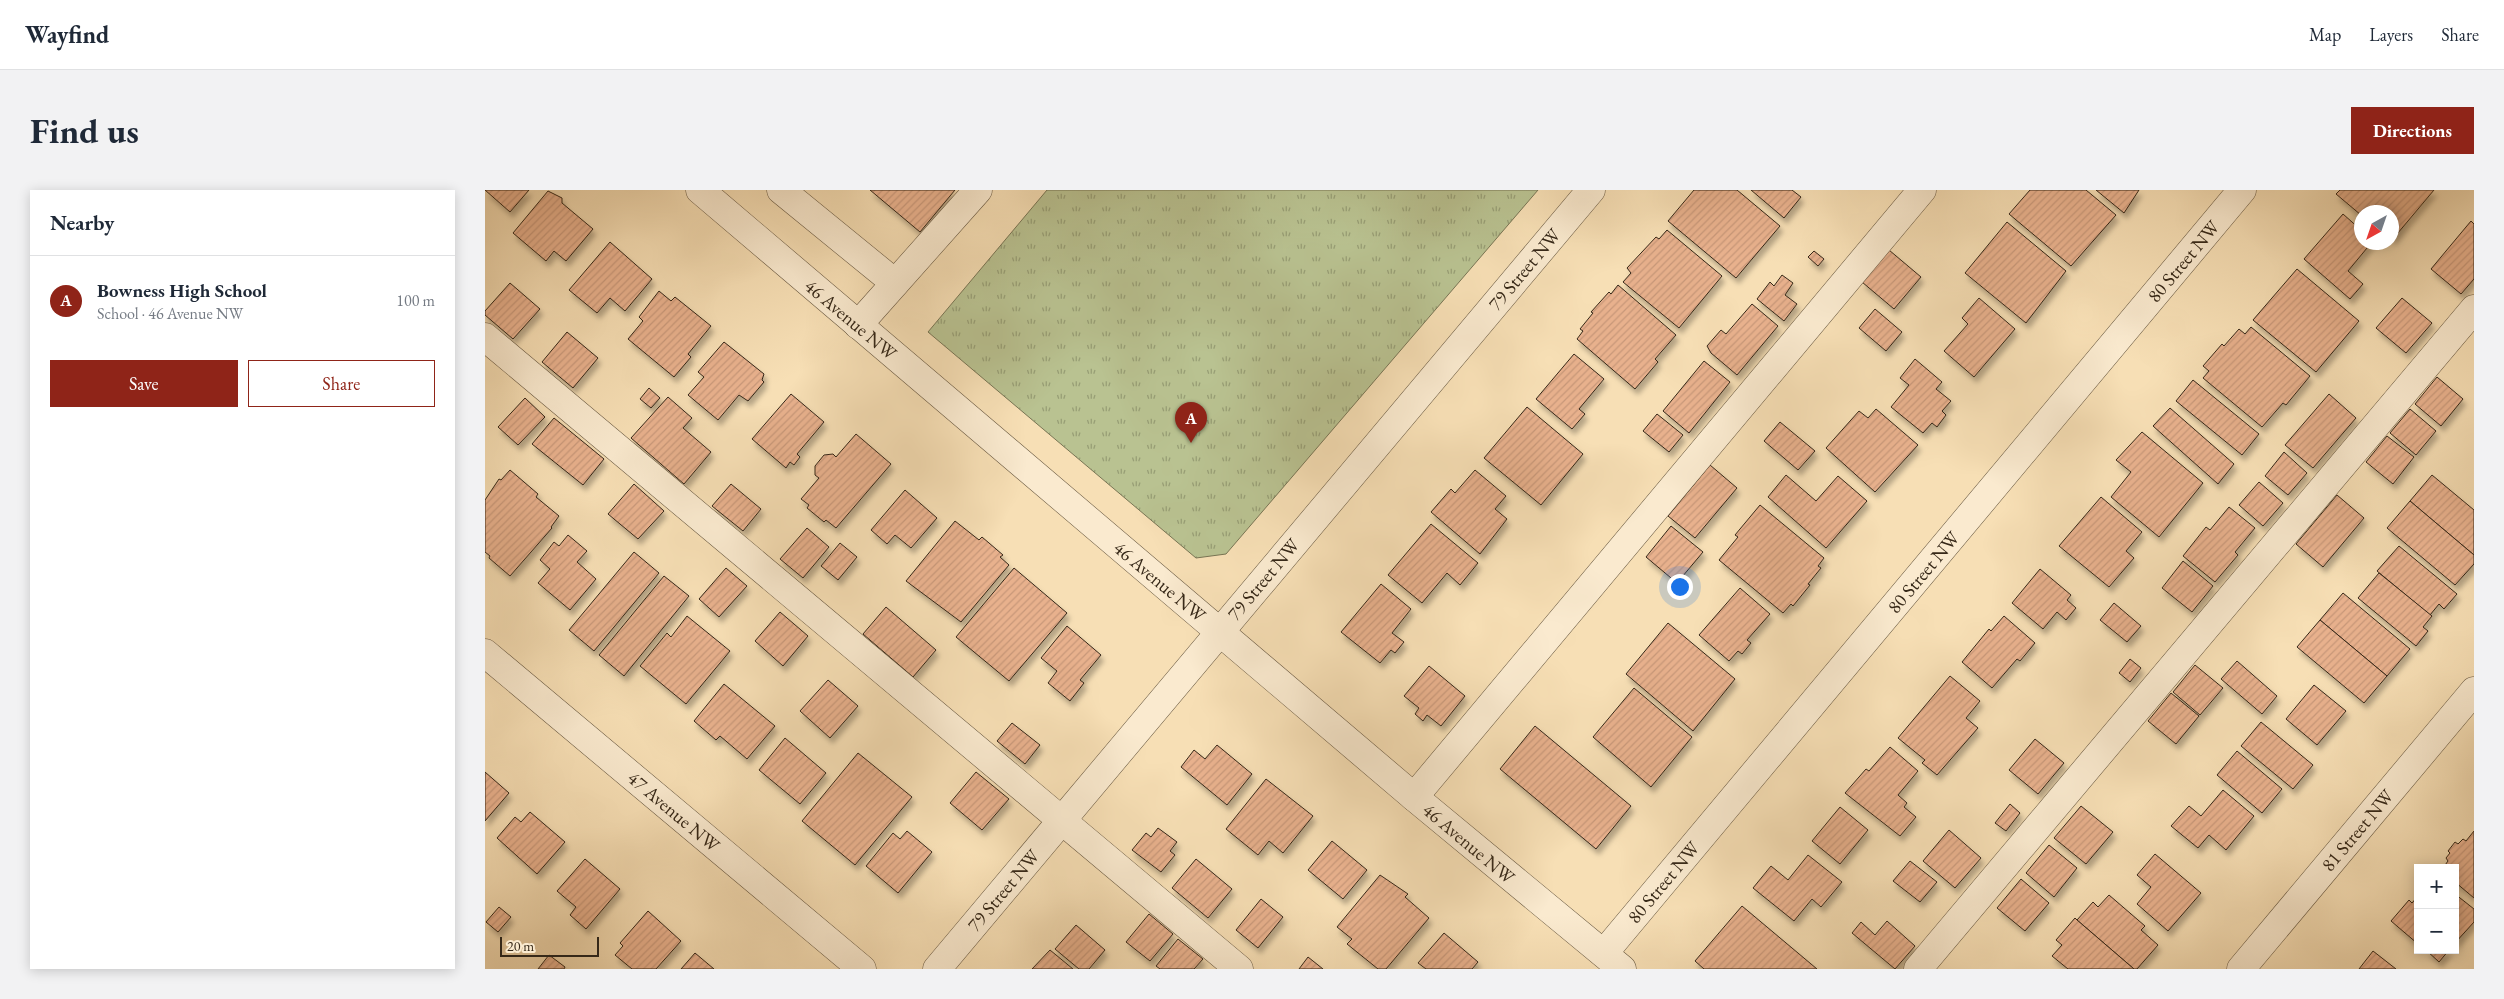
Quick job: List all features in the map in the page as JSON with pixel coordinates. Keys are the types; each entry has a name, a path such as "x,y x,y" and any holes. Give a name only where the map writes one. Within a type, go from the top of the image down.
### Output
{"street":[{"name":"46 Avenue NW","path":"700,190 1414,797 1613,961"},
{"path":"781,190 895,283"},
{"path":"858,325 978,190"},
{"name":"79 Street NW","path":"937,969 1591,190"},
{"path":"1414,797 1922,190"},
{"name":"80 Street NW","path":"1613,961 2242,190"},
{"path":"1919,969 2474,309"},
{"path":"485,338 1239,969"},
{"name":"47 Avenue NW","path":"485,653 862,969"},
{"name":"81 Street NW","path":"2241,969 2474,691"}],"green space":[{"path":"1047,190 1538,190 1226,554 1196,558 928,332"}],"building":[{"path":"485,190 529,190 510,212"},
{"path":"870,190 955,190 920,232"},
{"path":"1694,190 1737,190 1780,226 1736,278 1668,221"},
{"path":"1751,190 1792,190 1801,197 1784,218"},
{"path":"2030,190 2086,190 2116,215 2071,266 2009,214"},
{"path":"2096,190 2139,190 2124,213"},
{"path":"2340,190 2434,190 2399,232 2399,205 2354,205 2354,209 2336,194"},
{"path":"548,191 562,198 562,203 593,229 566,261 554,251 546,261 513,233"},
{"path":"2343,214 2354,224 2354,250 2365,250 2348,271 2363,284 2350,299 2304,259"},
{"path":"2471,221 2474,224 2474,279 2461,294 2431,269"},
{"path":"2007,222 2066,271 2026,323 1965,273"},
{"path":"1667,230 1722,276 1679,328 1623,282 1631,273 1627,268 1656,237 1659,239"},
{"path":"610,242 652,279 625,311 610,298 597,313 569,290"},
{"path":"1889,250 1921,277 1894,309 1862,282"},
{"path":"1814,251 1824,259 1818,266 1808,257"},
{"path":"2297,269 2359,321 2316,372 2253,320"},
{"path":"1782,275 1793,283 1785,295 1797,304 1784,321 1757,299 1770,282 1774,286"},
{"path":"510,283 540,309 513,339 485,315 485,311"},
{"path":"1618,285 1676,335 1655,359 1658,362 1635,389 1577,339 1583,331 1580,329 1593,313 1591,312"},
{"path":"659,291 671,301 675,297 711,326 688,354 691,357 674,377 628,339 643,321 639,317"},
{"path":"1979,298 2015,329 1974,377 1944,351 1968,324 1962,318"},
{"path":"2402,298 2432,323 2406,353 2376,328"},
{"path":"1752,304 1778,326 1737,375 1711,353 1707,346 1721,330 1726,334"},
{"path":"1875,309 1902,332 1886,351 1859,328"},
{"path":"2251,327 2310,376 2286,405 2283,403 2262,427 2203,378 2209,371 2203,366 2222,344 2224,346 2239,329 2245,334"},
{"path":"567,332 598,358 573,388 542,362"},
{"path":"724,342 764,374 762,380 764,382 748,401 739,395 718,420 688,395 704,377 698,372"},
{"path":"1574,354 1604,379 1579,409 1585,414 1572,429 1536,399"},
{"path":"1915,359 1942,382 1936,389 1951,401 1942,411 1946,415 1937,427 1932,423 1923,433 1891,407 1909,385 1900,378"},
{"path":"1704,361 1730,382 1689,433 1663,411"},
{"path":"2437,377 2463,399 2441,426 2415,404"},
{"path":"2193,380 2259,434 2242,455 2176,401"},
{"path":"649,388 660,398 651,408 640,399"},
{"path":"791,394 824,422 797,454 800,457 794,465 790,462 786,468 752,439"},
{"path":"2329,394 2356,418 2313,468 2285,445"},
{"path":"668,397 692,418 683,428 711,452 684,484 631,438"},
{"path":"525,398 545,417 518,445 498,427"},
{"path":"1527,407 1583,454 1541,505 1484,458"},
{"path":"2170,408 2234,464 2218,484 2153,426"},
{"path":"1876,409 1918,445 1875,492 1826,448 1859,411 1868,418"},
{"path":"2410,409 2436,431 2416,455 2390,433"},
{"path":"1657,414 1683,435 1669,452 1643,431"},
{"path":"554,418 604,459 583,485 532,444"},
{"path":"1780,422 1815,451 1798,470 1764,441"},
{"path":"2142,432 2203,483 2159,537 2111,497 2131,472 2116,460"},
{"path":"856,434 891,464 836,528 826,520 824,522 807,508 809,505 801,499 819,478 815,475 815,466 824,455 833,454 836,457"},
{"path":"2387,436 2414,457 2393,484 2366,462"},
{"path":"2284,452 2307,473 2288,495 2265,476"},
{"path":"1710,465 1737,488 1695,538 1668,516"},
{"path":"510,470 538,494 536,497 559,516 552,528 510,576 489,558 490,556 485,552 485,500 499,479 501,480"},
{"path":"1475,470 1506,496 1495,509 1507,519 1480,554 1431,512 1451,489 1455,493"},
{"path":"1786,475 1816,501 1838,476 1867,501 1826,548 1768,497"},
{"path":"2432,475 2474,510 2474,555 2410,501"},
{"path":"2259,482 2283,503 2263,526 2239,505"},
{"path":"634,484 664,511 638,539 608,514"},
{"path":"731,484 761,509 743,531 712,506"},
{"path":"905,490 937,518 911,548 895,535 887,544 871,530"},
{"path":"2337,495 2364,518 2323,567 2296,544"},
{"path":"2101,497 2142,532 2126,551 2134,558 2109,587 2059,546"},
{"path":"2410,501 2474,555 2474,564 2455,585 2387,528"},
{"path":"1760,505 1824,558 1818,566 1821,568 1808,584 1810,585 1793,606 1791,604 1783,613 1719,560 1738,537 1735,535"},
{"path":"2229,507 2255,528 2235,552 2238,555 2215,582 2183,556 2206,527 2210,530"},
{"path":"955,521 979,540 982,537 1003,555 1000,557 1009,565 961,622 906,581"},
{"path":"1431,524 1478,563 1460,585 1447,573 1422,603 1388,575"},
{"path":"1671,526 1703,552 1677,583 1646,557"},
{"path":"807,528 829,547 803,578 780,559"},
{"path":"568,535 587,551 577,562 596,579 570,610 538,583 550,569 540,560 554,542 559,546"},
{"path":"840,543 857,557 838,580 821,566"},
{"path":"2399,546 2457,594 2444,609 2439,604 2430,615 2377,571"},
{"path":"634,552 659,573 594,651 569,630"},
{"path":"2183,561 2213,586 2192,612 2162,588"},
{"path":"726,568 747,586 719,617 699,599"},
{"path":"1014,568 1067,613 1009,681 956,637"},
{"path":"2040,569 2071,595 2067,600 2076,608 2066,620 2057,612 2043,629 2012,603"},
{"path":"2379,573 2432,616 2423,627 2428,631 2416,646 2358,598"},
{"path":"664,576 689,596 624,676 599,655"},
{"path":"1381,584 1411,609 1392,633 1404,642 1395,653 1391,650 1380,663 1341,632"},
{"path":"1740,588 1770,614 1747,640 1751,643 1742,654 1738,651 1729,661 1699,635"},
{"path":"2343,593 2410,649 2387,676 2320,620"},
{"path":"2114,603 2141,626 2127,642 2100,620"},
{"path":"886,607 936,650 913,677 863,634"},
{"path":"780,612 808,636 783,666 755,641"},
{"path":"687,616 730,651 686,704 640,666 667,633 671,637"},
{"path":"2004,616 2035,643 2020,661 2017,659 1992,688 1962,662 1989,629 1991,631"},
{"path":"2320,620 2387,676 2364,703 2297,647"},
{"path":"1668,623 1735,679 1693,731 1626,674"},
{"path":"1067,626 1101,655 1080,680 1084,683 1070,701 1048,683 1057,671 1041,658"},
{"path":"2130,659 2141,668 2130,682 2119,673"},
{"path":"2237,661 2277,696 2262,714 2221,679"},
{"path":"2195,665 2223,688 2200,715 2173,692"},
{"path":"1429,666 1465,696 1441,726 1427,715 1423,721 1415,714 1419,708 1404,696"},
{"path":"1950,676 1980,701 1966,718 1978,728 1937,775 1922,763 1925,760 1898,738"},
{"path":"828,680 858,706 830,738 800,711"},
{"path":"724,684 775,726 747,759 720,736 716,740 694,721"},
{"path":"2314,685 2346,711 2317,745 2286,719"},
{"path":"1634,688 1692,737 1651,787 1593,737"},
{"path":"2171,693 2199,716 2176,744 2148,721"},
{"path":"2261,722 2313,765 2293,789 2241,746"},
{"path":"1012,723 1040,745 1025,764 997,741"},
{"path":"1535,726 1631,806 1596,849 1500,769"},
{"path":"785,738 826,773 800,804 759,770"},
{"path":"2035,739 2064,763 2038,794 2009,770"},
{"path":"1217,745 1252,774 1227,805 1181,767 1194,750 1205,759"},
{"path":"1890,747 1918,771 1898,795 1907,803 1904,807 1916,817 1900,836 1845,793 1866,769 1869,771"},
{"path":"2237,751 2282,789 2262,813 2217,775"},
{"path":"858,753 912,797 855,865 802,821"},
{"path":"485,772 509,793 485,821"},
{"path":"976,772 1009,799 982,830 950,803"},
{"path":"1266,779 1313,816 1283,853 1269,841 1258,855 1226,829"},
{"path":"2223,790 2254,816 2226,850 2209,835 2198,848 2171,826 2189,806 2201,816"},
{"path":"2010,804 2020,813 2006,831 1995,823"},
{"path":"2081,806 2113,832 2086,864 2054,838"},
{"path":"1840,807 1868,830 1840,864 1812,841"},
{"path":"530,812 565,842 537,874 497,838 515,817 521,822"},
{"path":"1158,828 1177,842 1170,851 1175,855 1161,872 1132,850 1146,833 1151,837"},
{"path":"1949,830 1981,858 1955,888 1923,861"},
{"path":"907,831 932,852 898,893 866,866 893,833 900,839"},
{"path":"2474,831 2474,898 2459,885 2459,864 2446,864 2448,861 2446,858 2450,853 2448,851 2455,842 2458,844 2463,839 2466,841"},
{"path":"1332,841 1367,870 1343,899 1308,870"},
{"path":"2049,845 2077,868 2054,897 2026,873"},
{"path":"2155,854 2201,893 2168,931 2137,904 2151,887 2137,875"},
{"path":"1808,855 1842,882 1821,907 1812,899 1794,921 1753,888 1771,866 1788,880"},
{"path":"585,859 620,889 586,929 570,915 576,907 557,891"},
{"path":"1196,859 1232,889 1208,918 1172,888"},
{"path":"1910,861 1937,882 1920,902 1893,881"},
{"path":"1380,875 1408,894 1405,897 1429,918 1386,969 1378,969 1347,944 1352,939 1337,927"},
{"path":"2021,879 2049,903 2025,931 1997,908"},
{"path":"2109,895 2145,926 2141,930 2158,945 2137,969 2134,969 2077,920 2093,902 2098,907"},
{"path":"2459,897 2474,909 2474,922 2459,939"},
{"path":"1261,899 1283,917 1258,948 1236,930"},
{"path":"2409,900 2412,903 2414,901 2414,941 2391,921"},
{"path":"1742,906 1817,969 1704,969 1695,961"},
{"path":"499,907 511,917 498,932 486,922"},
{"path":"648,911 681,941 656,969 632,969 615,955 623,946 620,943"},
{"path":"1149,914 1173,934 1150,961 1126,942"},
{"path":"2075,918 2134,969 2068,969 2052,956 2062,945 2056,940"},
{"path":"1887,921 1915,946 1895,969 1852,933 1861,922 1875,935"},
{"path":"1076,925 1105,950 1089,969 1079,969 1055,949"},
{"path":"1444,933 1478,962 1472,969 1426,969 1418,963"},
{"path":"1178,939 1203,959 1194,969 1160,969 1156,966"},
{"path":"1050,950 1073,969 1032,969"},
{"path":"2373,951 2396,969 2359,969"},
{"path":"695,953 714,969 681,969"},
{"path":"2430,954 2446,954 2439,962"},
{"path":"549,955 565,967 564,969 538,969"},
{"path":"1308,957 1323,969 1299,969"}],"place":[{"name":"Bowness High School","path":"1191,443"}]}
